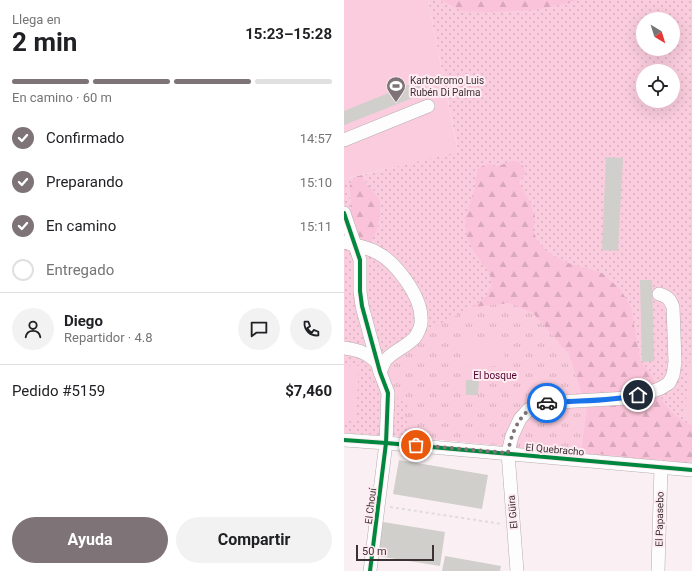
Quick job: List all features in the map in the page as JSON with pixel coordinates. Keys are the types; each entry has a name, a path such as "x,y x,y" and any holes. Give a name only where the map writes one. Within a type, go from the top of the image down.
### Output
{"street":[{"path":"344,140 428,106"},
{"name":"El Chouí","path":"344,214 350,243 360,260 360,291 362,306 379,368 388,392 386,443 370,571"},
{"path":"344,348 367,354 379,368 395,352 416,336 422,320 414,293 407,280 388,260 376,251 350,243"},
{"name":"El Güira","path":"517,571 508,453 512,436 520,419 528,410 542,403 628,398 648,393 669,383 673,375 675,362 673,307 670,300 666,296 659,294"},
{"name":"El Quebracho","path":"344,440 692,470"},
{"name":"El Papasebo","path":"658,571 660,467"}],"path":[{"path":"378,506 513,526"}],"green space":[{"name":"Kartodromo Luis Rubén Di Palma","path":"344,0 428,0 458,152 344,179"},
{"path":"428,0 439,0 456,8 570,3 580,0 692,0 692,465 421,438 344,433 344,179 353,177 349,188 351,201 350,211 378,227 380,213 380,200 367,184 362,175 458,151"},
{"path":"439,0 580,0 534,10 489,12 462,11"},
{"path":"511,161 519,162 525,170 526,173 518,181 530,202 535,217 533,230 537,240 547,252 568,263 602,273 621,290 631,308 641,362 657,385 663,402 675,415 692,425 692,460 686,462 421,438 410,430 405,417 419,347 436,326 473,307 486,297 492,285 490,275 475,253 467,237 465,220 475,187 478,169 484,165 489,164 496,167"},
{"path":"362,175 367,184 380,200 378,227 371,242 363,245 354,234 350,211 351,201 349,188 353,177"},
{"name":"El bosque","path":"510,303 533,313 569,354 587,409 581,453 421,438 410,430 405,417 408,404 395,396 387,372 389,364 436,326 473,307"},
{"path":"504,340 505,366 463,367 462,342"},
{"path":"692,341 692,421 684,420"},
{"path":"344,365 359,366 356,421 344,421"}],"building":[{"path":"418,81 423,94 344,125 344,111"},
{"path":"606,157 623,158 618,251 602,250"},
{"path":"640,280 652,280 654,361 642,362"},
{"path":"466,380 479,380 478,395 466,395"},
{"path":"399,460 488,475 482,509 393,494"},
{"path":"383,522 445,532 440,566 377,556"},
{"path":"445,556 501,566 500,571 442,571"}],"cycle path":[{"path":"344,213 360,260 360,291 362,306 380,372 388,393 386,443 370,571"},
{"path":"344,440 692,470"}],"way so far":[{"path":"416,445 508,453 512,436 520,419 528,410 542,403 547,403"}],"place":[{"name":"Kartodromo Luis Rubén Di Palma","path":"396,103"}],"route":[{"path":"547,403 628,398 638,395"}]}
